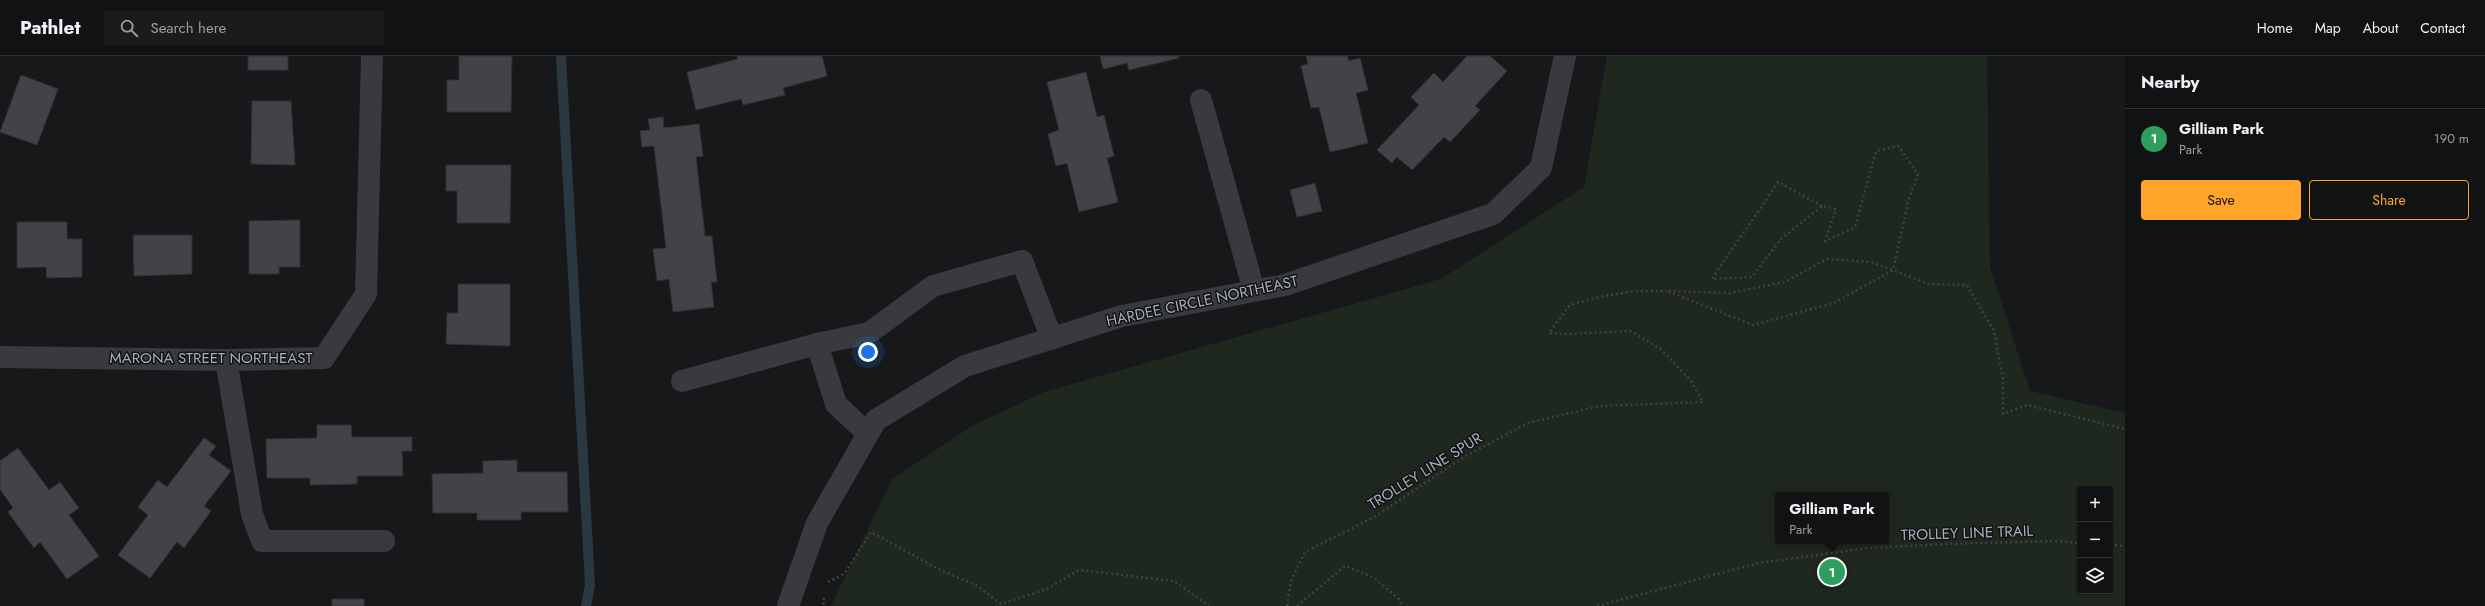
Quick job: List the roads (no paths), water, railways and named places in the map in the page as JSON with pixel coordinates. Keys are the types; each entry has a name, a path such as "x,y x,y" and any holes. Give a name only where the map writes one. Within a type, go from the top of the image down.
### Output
{"street":[{"name":"MARONA STREET NORTHEAST","path":"0,357 226,360 324,358 366,294 372,56"},
{"name":"HARDEE CIRCLE NORTHEAST","path":"788,606 817,523 876,420 965,366 1122,316 1285,285 1494,214 1540,168 1565,56"},
{"path":"1201,100 1254,291"},
{"path":"682,381 817,344 869,333 933,286 1022,261 1052,339"},
{"path":"817,344 836,404 868,434"},
{"path":"226,360 252,514 262,541 384,541"}],"waterway":[{"path":"561,56 590,585 586,606"}],"place":[{"name":"Gilliam Park","path":"1832,572"}]}
